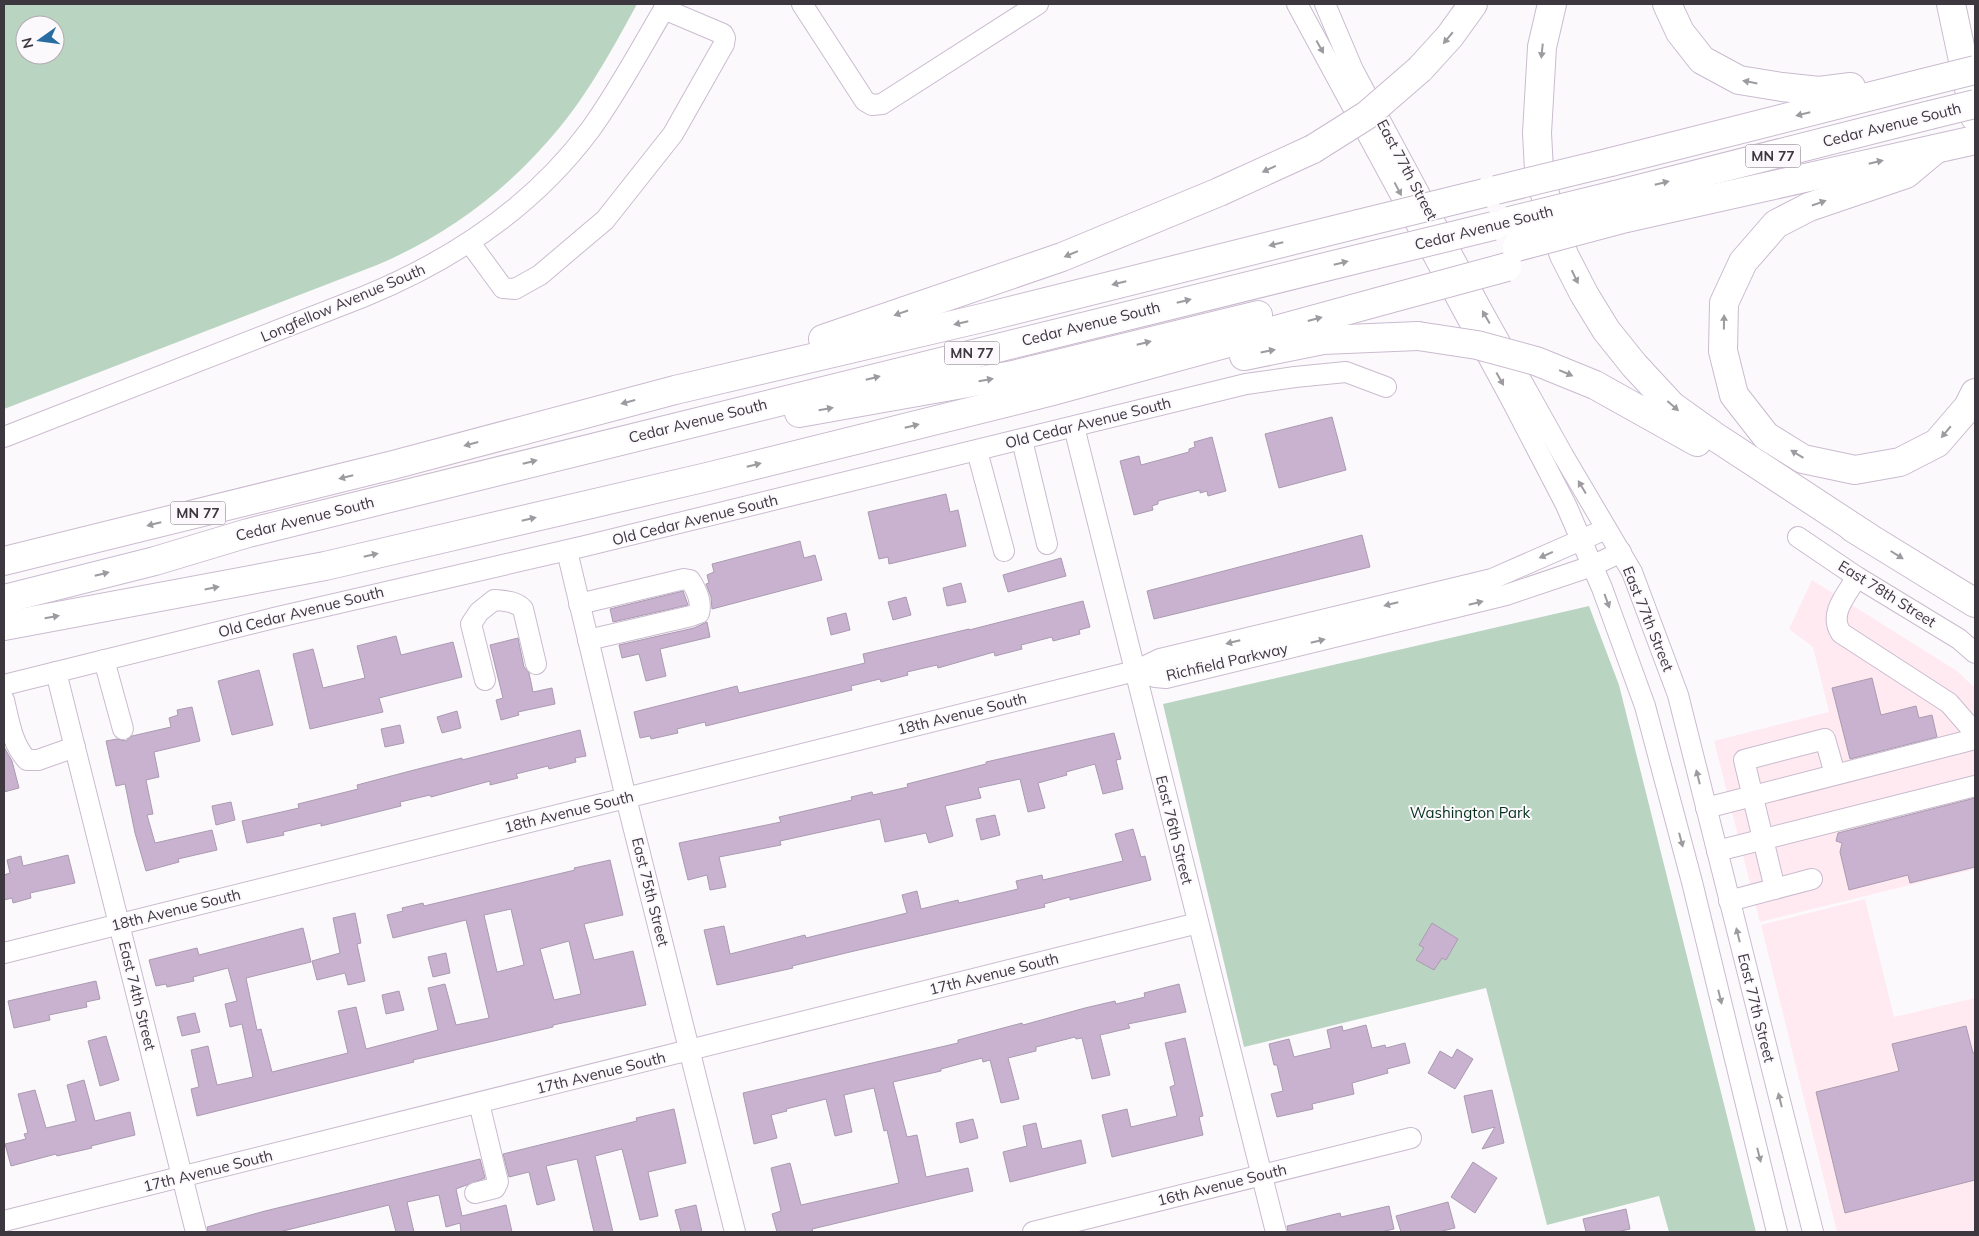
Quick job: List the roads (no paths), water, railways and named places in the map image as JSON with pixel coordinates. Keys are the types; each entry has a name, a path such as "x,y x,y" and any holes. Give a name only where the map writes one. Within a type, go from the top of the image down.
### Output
{"highway":[{"path":"675,390 1062,257 1220,192 1313,149 1367,115 1420,69 1450,36 1473,4"},
{"path":"1552,4 1542,47 1537,133 1539,170 1550,214 1564,255 1584,294 1606,330 1634,365 1672,406 1714,436 1868,537 1975,603"},
{"path":"1667,4 1680,32 1702,60 1739,80 1782,88 1819,91 1892,78 1920,84"},
{"path":"1951,4 1975,117"},
{"name":"Cedar Avenue South","path":"4,561 393,465 675,390 982,318 1975,70"},
{"name":"Cedar Avenue South","path":"4,599 155,561 248,533 1374,255 1508,246 1624,216 1930,115 1975,104"},
{"path":"4,626 325,566 707,477 1049,392 1383,291 1508,246 1624,216 1743,192 1975,140"},
{"path":"1937,149 1906,174 1810,207 1776,224 1743,262 1724,303 1723,351 1734,395 1766,436 1803,459 1855,470 1900,462 1937,443 1968,407 1975,392"},
{"path":"571,452 1013,375 1230,322 1383,291"},
{"path":"1049,392 1087,389 1323,340 1418,336 1477,345 1536,361 1595,385 1868,537"}],"street":[{"path":"802,4 866,101 872,105 882,104 1038,4"},
{"name":"East 77th Street","path":"1297,4 1512,401 1566,505 1602,588 1645,706 1692,882 1777,1232"},
{"name":"East 77th Street","path":"1325,4 1353,70 1482,310 1563,455 1632,572 1678,695 1813,1232"},
{"path":"470,243 504,288 515,289 540,275 605,220 673,134 724,44 725,38 723,34 666,6"},
{"name":"Longfellow Avenue South","path":"4,437 390,286 430,267 470,243 519,206 570,155 610,100 666,6"},
{"name":"Old Cedar Avenue South","path":"4,685 274,618 567,551 1246,384 1346,372 1386,387"},
{"name":"East 76th Street","path":"1074,427 1276,1232"},
{"path":"1022,440 1047,544"},
{"path":"977,451 1004,552"},
{"name":"Richfield Parkway","path":"1135,671 1160,659 1492,579 1606,529"},
{"name":"East 78th Street","path":"1798,537 1858,577 1952,634 1975,653"},
{"name":"East 75th Street","path":"567,551 626,798 691,1050 735,1232"},
{"name":"Richfield Parkway","path":"1135,671 1166,678 1506,595 1592,566 1620,552"},
{"path":"486,568 494,600"},
{"path":"1858,577 1838,608 1836,616 1837,626 1841,633 1956,708 1959,715 1975,733"},
{"path":"579,604 684,579 690,580 695,587 701,607 699,613 691,616 588,640"},
{"path":"485,680 471,624 480,612 494,600 514,602 523,609 536,664"},
{"path":"104,660 123,728"},
{"name":"18th Avenue South","path":"4,953 1135,671"},
{"name":"East 74th Street","path":"56,672 196,1232"},
{"path":"4,700 13,736 26,760 38,760 75,747"},
{"path":"1775,889 1744,760 1825,739 1835,774"},
{"path":"1706,808 1975,739"},
{"path":"1717,851 1975,786"},
{"path":"1729,901 1812,879"},
{"name":"17th Avenue South","path":"4,1221 1198,923"},
{"path":"475,1193 495,1188 498,1182 479,1103"},
{"name":"16th Avenue South","path":"1033,1232 1411,1138"}],"park label":[{"name":"Washington Park","path":"1470,813"}]}
